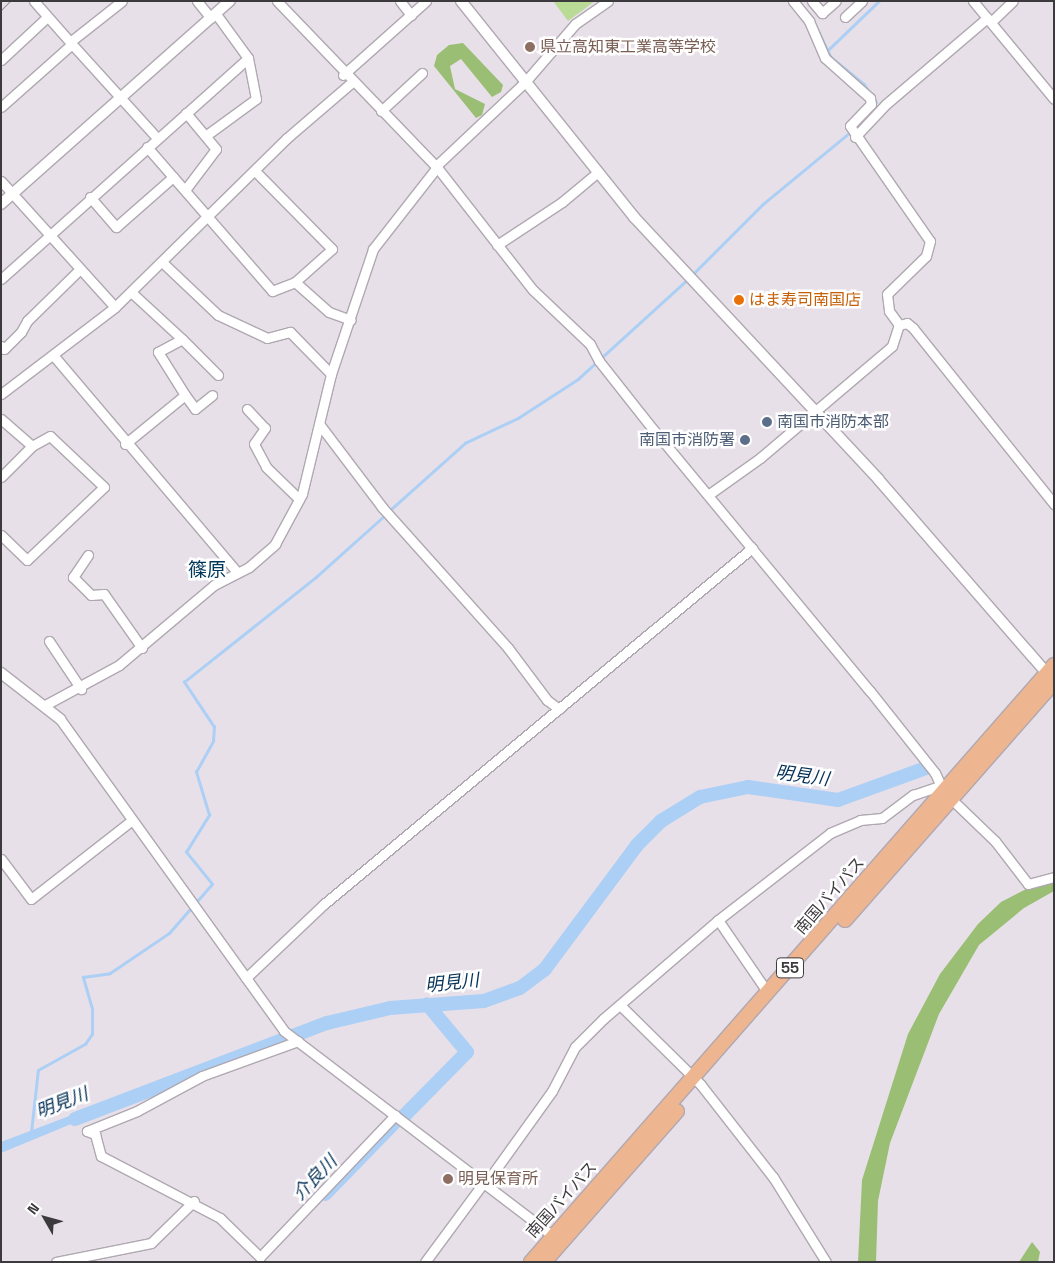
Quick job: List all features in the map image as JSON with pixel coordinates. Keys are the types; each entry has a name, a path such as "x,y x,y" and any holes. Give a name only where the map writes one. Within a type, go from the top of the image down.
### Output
{"highway":[{"name":"南国バイパス","path":"698,1081 768,993 945,792 1052,676"},
{"name":"南国バイパス","path":"531,1262 557,1240 698,1081 945,792"},
{"name":"南国バイパス","path":"544,1262 557,1240"}],"street":[{"path":"34,1 46,18 157,138"},
{"path":"1,107 112,5 122,1"},
{"path":"197,1 214,16 248,58 256,99 208,134"},
{"path":"1,204 230,1"},
{"path":"277,1 343,75 436,167 533,290 590,344 598,359 930,767 945,792 995,841 1028,884 1054,877"},
{"path":"400,1 411,14"},
{"path":"343,75 426,1"},
{"path":"461,1 598,172 688,278 814,412 1052,676"},
{"path":"47,704 81,689 142,648 214,585 237,572 274,544 299,499 320,425 331,374 351,320 357,287 373,249 436,167 525,82 575,24 608,1"},
{"path":"793,1 812,28 825,58 870,98 871,104 850,126 855,137 930,241 926,256 887,294 889,311 899,325"},
{"path":"812,1 822,13 836,1"},
{"path":"845,17 862,1"},
{"path":"973,1 1054,99"},
{"path":"855,137 886,104 1013,1"},
{"path":"1,60 46,18"},
{"path":"1,279 50,232 248,58"},
{"path":"381,111 422,73"},
{"path":"1,394 115,307 352,82"},
{"path":"185,190 216,149 208,134 186,113"},
{"path":"147,147 272,291 295,282 332,250 256,172"},
{"path":"497,245 562,202 598,172"},
{"path":"90,197 116,227 173,176"},
{"path":"1,181 50,232 78,271 115,307"},
{"path":"162,262 218,316 267,338 290,332 331,374"},
{"path":"1,346 4,349 21,332 27,321 78,271"},
{"path":"295,282 329,312 351,320"},
{"path":"130,292 218,375"},
{"path":"899,325 907,323 913,328 1054,504"},
{"path":"708,495 814,412 892,346 899,325"},
{"path":"182,339 158,352 195,409 212,395"},
{"path":"53,356 125,444 155,472 192,524 237,572"},
{"path":"125,444 185,396"},
{"path":"247,409 265,428 254,444 266,467 299,499"},
{"path":"1,419 32,446"},
{"path":"320,425 387,512 508,648 547,700 559,709"},
{"path":"1,477 32,446 50,436 104,487 27,560 1,535"},
{"path":"246,978 324,904 752,548"},
{"path":"88,555 73,577 91,595 104,594 142,648"},
{"path":"49,641 81,689"},
{"path":"1,673 47,704 60,719 284,1031 557,1240"},
{"path":"425,1262 552,1091 575,1047 620,1006 718,920 830,833 860,820 882,818 914,795 945,792"},
{"path":"1,859 31,899 132,820"},
{"path":"718,920 768,993"},
{"path":"620,1006 698,1081 772,1177 826,1262"},
{"path":"296,1039 202,1076 137,1111 86,1131 95,1134 101,1156 194,1201 220,1218 258,1260 395,1115"},
{"path":"56,1262 151,1243 194,1201"}],"green space":[{"path":"553,1 595,1 568,21"},
{"path":"463,43 503,85 501,92 492,97 461,59 450,66 455,89 485,104 482,115 476,118 434,66 437,55 449,45"},
{"path":"1054,875 1054,891 1024,908 979,945 939,1014 890,1143 878,1201 876,1262 858,1262 862,1180 908,1034 940,974 978,924 1001,902"},
{"path":"1032,1242 1040,1252 1038,1262 1019,1262"}],"water":[{"path":"93,1107 93,1115 1,1153 1,1142"}],"waterway":[{"path":"828,50 879,1"},
{"path":"812,18 831,57 864,84 876,102 875,108 857,127"},
{"path":"692,275 763,204 848,134"},
{"path":"389,511 465,443 518,418 578,379 688,279"},
{"path":"31,1132 38,1070 85,1044 92,1034 92,1009 83,977 110,973 169,933 212,884 186,852 209,815 196,772 213,741 214,727 184,682 316,577 385,515"},
{"name":"明見川","path":"75,1119 327,1023 390,1008 484,1001 520,988 545,969 637,845 661,821 700,797 748,787 838,800 926,768"},
{"name":"介良川","path":"403,1117 467,1052 427,1004"},
{"name":"介良川","path":"325,1194 396,1121"}],"tram line":[{"path":"1,10 10,1"}],"place":[{"name":"県立高知東工業高等学校","path":"530,47"},
{"name":"はま寿司南国店","path":"739,300"},
{"name":"南国市消防本部","path":"767,422"},
{"name":"南国市消防署","path":"745,440"},
{"name":"明見保育所","path":"448,1179"}],"district":[{"name":"篠原","path":"207,570"}]}
